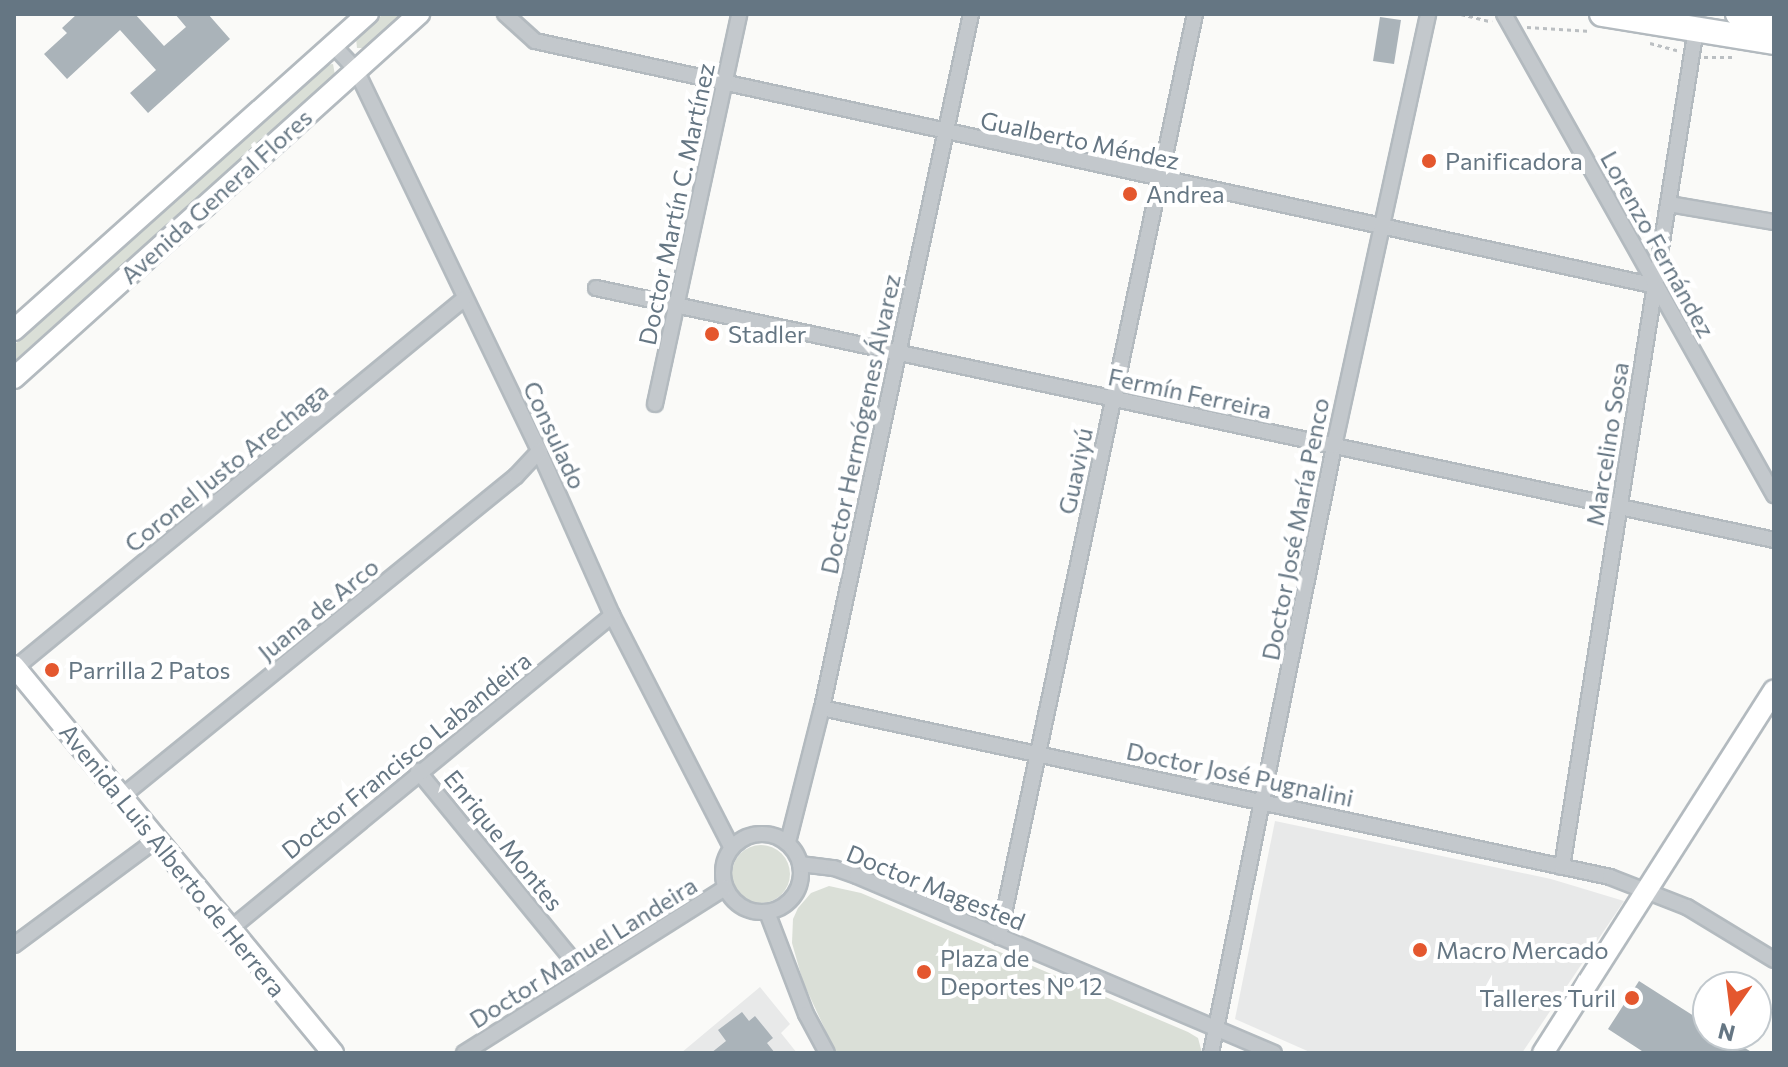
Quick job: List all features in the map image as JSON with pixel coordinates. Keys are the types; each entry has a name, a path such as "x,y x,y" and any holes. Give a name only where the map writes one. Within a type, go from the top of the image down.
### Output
{"main road":[{"name":"Avenida General Flores","path":"14,330 368,14"},
{"name":"Avenida General Flores","path":"14,378 419,14"},
{"path":"1738,14 1774,20"},
{"path":"1596,23 1696,29 1774,42"},
{"name":"Avenida Luis Alberto de Herrera","path":"14,668 333,1053"},
{"path":"1543,1053 1774,690"}],"street":[{"name":"Gualberto Méndez","path":"505,14 535,41 724,85 1656,286"},
{"name":"Doctor Martín C. Martínez","path":"655,404 739,14"},
{"name":"Doctor Hermógenes Álvarez","path":"788,842 822,708 971,14"},
{"name":"Guaviyú","path":"999,937 1195,14"},
{"name":"Doctor José María Penco","path":"1211,1053 1334,446 1428,14"},
{"name":"Lorenzo Fernández","path":"1508,20 1774,495"},
{"name":"Marcelino Sosa","path":"1562,867 1696,29"},
{"name":"Consulado","path":"333,45 356,70 539,451 612,615 731,847"},
{"path":"1669,204 1774,222"},
{"name":"Fermín Ferreira","path":"596,288 1774,540"},
{"name":"Coronel Justo Arechaga","path":"14,668 465,298"},
{"name":"Juana de Arco","path":"121,797 516,476 539,451"},
{"name":"Doctor Francisco Labandeira","path":"229,930 418,771 612,615"},
{"name":"Doctor José Pugnalini","path":"822,708 1263,801 1648,889 1687,907 1774,960"},
{"name":"Enrique Montes","path":"418,771 585,975"},
{"path":"731,847 745,837 763,833 788,842 800,864 797,891 785,905 767,912 806,1014 827,1053"},
{"path":"14,945 156,840"},
{"name":"Doctor Manuel Landeira","path":"731,847 723,863 725,888 738,905 767,912"},
{"name":"Doctor Magested","path":"800,864 834,868 1274,1053"},
{"name":"Doctor Manuel Landeira","path":"464,1053 725,888"}],"path":[{"path":"1461,14 1508,20 1596,23"},
{"path":"1637,40 1692,55 1740,57"}],"shaded area":[{"path":"383,14 402,14 364,48 357,48 356,38"},
{"path":"333,64 335,75 14,361 14,345 326,65"},
{"name":"Macro Mercado","path":"1275,821 1551,879 1624,901 1522,1053 1312,1053 1235,1019"},
{"path":"761,845 772,847 781,854 788,863 788,885 781,894 772,901 761,903 750,901 741,894 734,885 732,874 734,863 741,854 750,847"},
{"name":"Plaza de Deportes Nº 12","path":"829,886 861,893 1188,1032 1198,1038 1202,1053 836,1053 803,982 792,943 793,919 798,908 811,893"},
{"path":"760,987 790,1024 781,1033 797,1053 681,1053"}],"building":[{"path":"77,14 135,14 164,46 186,27 175,14 208,14 230,39 148,113 130,93 156,70 120,30 67,79 44,54 67,33 62,28"},
{"path":"1380,17 1401,20 1394,64 1373,61"},
{"path":"1639,981 1692,1015 1692,1051 1753,1053 1645,1053 1608,1029"},
{"path":"742,1012 749,1021 755,1016 773,1038 767,1043 775,1053 711,1053 726,1041 718,1030"}],"place":[{"name":"Panificadora","path":"1429,161"},
{"name":"Andrea","path":"1130,194"},
{"name":"Stadler","path":"712,334"},
{"name":"Parrilla 2 Patos","path":"52,670"},
{"name":"Macro Mercado","path":"1420,950"},
{"name":"Plaza de Deportes Nº 12","path":"924,972"},
{"name":"Talleres Turil","path":"1632,998"}]}
